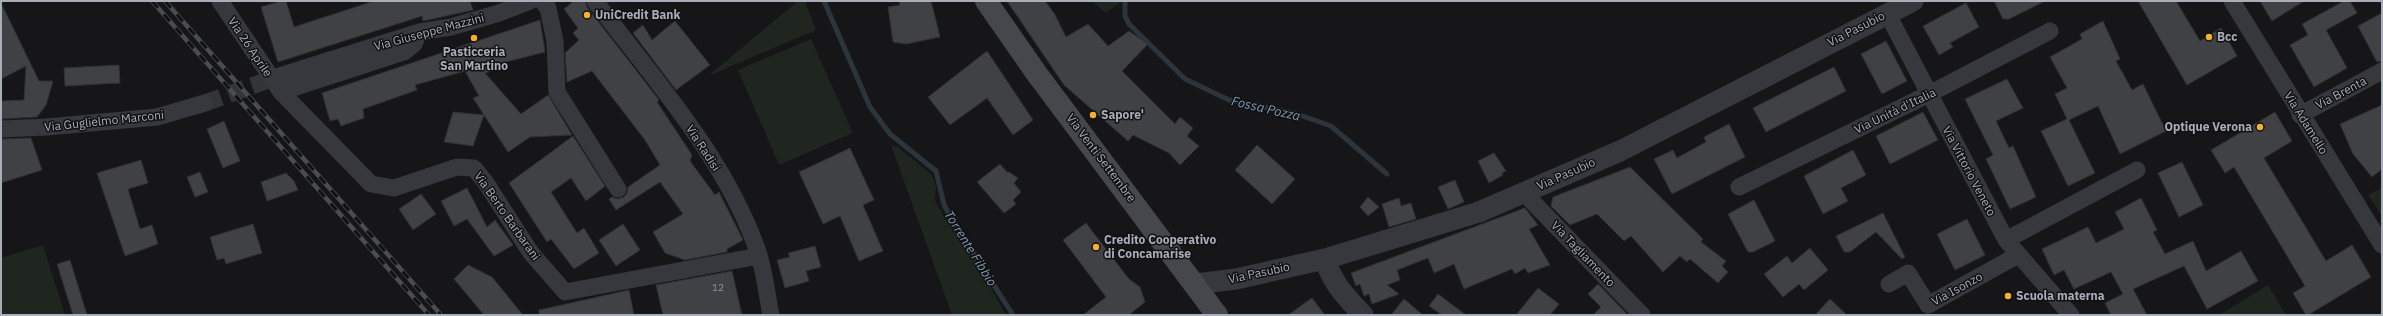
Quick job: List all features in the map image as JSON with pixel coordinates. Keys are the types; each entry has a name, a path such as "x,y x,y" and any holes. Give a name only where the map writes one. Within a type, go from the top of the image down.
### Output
{"main road":[{"name":"Via Venti Settembre","path":"986,1 1037,74 1196,284 1217,315"}],"street":[{"name":"Via 26 Aprile","path":"220,1 282,84"},
{"name":"Via Giuseppe Mazzini","path":"282,84 419,32 458,25 530,1"},
{"path":"542,1 548,8 555,41 557,92 618,189"},
{"name":"Via Radisi","path":"595,1 691,128 736,198 759,256 771,315"},
{"name":"Via Pasubio","path":"1196,284 1236,279 1325,259 1480,212 1620,150 1913,1"},
{"name":"Via Adamello","path":"2232,1 2300,115 2382,245"},
{"name":"Via Vittorio Veneto","path":"1887,13 2006,240 2071,315"},
{"name":"Via Unità d'Italia","path":"1739,187 1929,94 2050,31"},
{"name":"Via Brenta","path":"2300,115 2382,71"},
{"name":"Via Berto Barbarani","path":"282,84 371,184 394,188 457,167 474,168 486,183 531,253 565,292 759,256"},
{"name":"Via Guglielmo Marconi","path":"1,129 47,127 157,117 205,103"},
{"path":"2006,240 2138,170"},
{"name":"Via Tagliamento","path":"1524,193 1642,315"},
{"name":"Via Isonzo","path":"1889,284 1908,273 1928,305 2018,255"},
{"path":"1325,259 1330,275 1341,293 1363,315"}],"shaded area":[{"path":"798,1 805,1 816,30 708,76"},
{"path":"1092,1 1122,1 1106,13"},
{"path":"811,39 853,133 779,165 738,70"},
{"path":"891,145 899,148 932,175 936,187 935,200 942,213 976,262 1006,315 952,315"},
{"path":"2382,188 2382,216 2368,195"},
{"path":"43,245 65,315 1,315 1,258"},
{"path":"2268,285 2286,315 2219,315"}],"building":[{"path":"286,1 294,27 374,1 470,1 473,10 423,21 422,16 278,62 261,7"},
{"path":"574,1 585,1 587,7 659,100 657,102 692,155 690,161 715,195 719,192 743,240 727,249 727,252 685,260 665,253 653,232 683,214 660,182 616,210 609,199 612,197 618,199 624,197 627,193 628,187 660,165 645,140 592,71 567,82 565,53 579,40 573,33 578,28 564,9"},
{"path":"899,1 931,1 940,37 906,44 893,42 888,7 900,5"},
{"path":"1007,1 1045,1 1054,13 1066,37 1088,24 1108,46 1129,31 1148,44 1122,71 1175,124 1180,117 1193,128 1187,136 1199,146 1180,165 1169,153 1133,135 1128,141 1064,85"},
{"path":"1994,1 2045,1 2009,19 2003,19"},
{"path":"2138,1 2176,1 2200,41 2221,28 2237,56 2187,85"},
{"path":"2260,1 2304,1 2272,21"},
{"path":"2344,1 2350,1 2357,13 2326,30 2347,68 2314,87 2290,45 2308,35 2302,24"},
{"path":"1,3 39,81 53,81 46,105 37,117 1,119 1,101 24,100 26,66 1,79"},
{"path":"1966,3 1979,27 1950,43 1953,47 1939,55 1923,26"},
{"path":"2382,13 2382,61 2377,62 2358,26"},
{"path":"540,20 545,52 494,65 495,70 485,73 521,114 548,95 572,135 530,137 508,152 473,98 479,96 465,71 415,85 417,90 363,109 364,118 341,126 338,119 330,121 322,93"},
{"path":"675,21 710,65 676,90 633,33 643,25 652,40"},
{"path":"2103,21 2120,59 2116,61 2132,90 2143,84 2166,131 2120,154 2098,106 2069,120 2095,173 2068,186 2041,131 2067,119 2055,94 2067,88 2050,57 2082,39 2080,34"},
{"path":"1886,41 1907,81 1882,94 1861,54"},
{"path":"987,51 1033,120 1013,135 987,98 950,125 928,97"},
{"path":"119,65 120,83 65,86 64,68"},
{"path":"1834,67 1846,91 1766,132 1753,108"},
{"path":"2007,79 2023,108 1996,121 2009,148 2013,146 2036,197 2010,209 1986,159 1993,155 1965,99"},
{"path":"2382,105 2382,169 2372,177 2353,154 2340,124"},
{"path":"453,112 484,115 473,146 444,142"},
{"path":"1923,112 1938,140 1890,164 1876,136"},
{"path":"2275,112 2292,141 2264,158 2326,261 2352,245 2371,277 2308,315 2306,315 2293,293 2305,286 2234,167 2225,173 2211,150"},
{"path":"224,121 240,161 223,168 207,129"},
{"path":"1729,124 1745,157 1672,194 1654,159 1673,150 1677,158 1706,142 1704,137"},
{"path":"573,136 605,186 586,201 571,178 551,192 577,233 584,228 599,253 574,269 551,239 547,242 509,183"},
{"path":"31,138 42,170 1,183 1,139"},
{"path":"1257,145 1295,179 1272,204 1235,170"},
{"path":"850,148 874,200 863,205 883,251 859,261 840,216 823,224 799,172"},
{"path":"1853,150 1866,175 1841,188 1848,201 1823,214 1804,176"},
{"path":"1494,153 1506,171 1502,173 1503,175 1489,183 1478,161"},
{"path":"141,160 148,183 128,189 140,229 152,225 158,244 125,256 97,173"},
{"path":"2182,162 2203,205 2179,217 2158,173"},
{"path":"1000,164 1007,172 1018,178 1014,183 1021,192 1013,200 1016,204 1004,213 977,182"},
{"path":"1630,167 1703,239 1701,242 1726,261 1722,266 1728,272 1718,283 1690,259 1687,262 1680,256 1663,272 1631,236 1624,241 1597,214 1570,225 1551,206 1553,197"},
{"path":"200,172 208,192 195,197 187,177"},
{"path":"286,173 294,181 298,190 267,201 261,182"},
{"path":"1455,180 1464,202 1448,209 1438,187"},
{"path":"467,188 487,227 495,220 513,245 494,256 467,219 454,226 441,201"},
{"path":"421,194 436,214 413,230 399,209"},
{"path":"1368,197 1379,207 1368,216 1360,207"},
{"path":"1399,198 1401,206 1411,203 1416,219 1389,227 1382,204"},
{"path":"2141,198 2157,230 2153,232 2165,254 2193,241 2206,271 2241,251 2258,281 2207,309 2184,266 2133,289 2147,315 2111,315 2105,303 2123,294 2111,272 2074,289 2064,270 2054,275 2042,249 2088,227 2096,243 2124,229 2115,212"},
{"path":"1754,200 1775,241 1753,252 1748,252 1728,214"},
{"path":"1525,208 1538,225 1529,229 1550,265 1528,273 1525,268 1515,274 1512,269 1464,289 1454,264 1434,273 1428,258 1397,270 1400,280 1387,285 1399,294 1372,304 1369,294 1364,296 1360,284 1356,286 1351,273"},
{"path":"1883,213 1905,257 1902,259 1876,232 1850,252 1844,252 1836,236"},
{"path":"1967,219 1985,255 1955,270 1937,234"},
{"path":"1086,223 1129,279 1140,287 1145,302 1129,315 1083,315 1106,297 1063,240"},
{"path":"253,224 262,253 226,264 224,258 217,260 210,237"},
{"path":"623,224 640,250 616,266 599,240"},
{"path":"815,246 821,267 806,271 809,281 785,288 777,260 790,257 788,253"},
{"path":"1810,248 1828,270 1804,290 1799,284 1783,297 1764,274 1787,256 1792,263"},
{"path":"70,260 87,315 73,315 57,264"},
{"path":"468,265 492,277 523,315 484,315 454,279"},
{"path":"732,271 742,315 663,315 656,285"},
{"path":"1598,284 1628,315 1593,315 1601,307 1588,294"},
{"path":"1538,288 1559,304 1550,315 1516,315"},
{"path":"629,290 634,315 539,315 539,310"},
{"path":"1438,294 1466,315 1442,315 1429,306"},
{"path":"1312,298 1325,315 1288,315"},
{"path":"1404,299 1423,315 1391,315"},
{"path":"1830,299 1847,315 1815,315"}],"waterway":[{"name":"Torrente Fibbio","path":"824,1 870,107 890,134 936,171 944,205 1013,315"},
{"name":"Fossa Pozza","path":"1125,1 1125,16 1129,24 1185,79 1229,100 1294,113 1331,126 1387,174"}],"tunnel":[{"path":"205,103 282,75"}],"railway":[{"path":"152,1 429,315"},
{"path":"165,1 441,315"}],"place":[{"name":"UniCredit Bank","path":"587,15"},
{"name":"Bcc","path":"2209,37"},
{"name":"Pasticceria San Martino","path":"474,38"},
{"name":"Sapore'","path":"1093,115"},
{"name":"Optique Verona","path":"2260,127"},
{"name":"Credito Cooperativo di Concamarise","path":"1096,247"},
{"name":"Scuola materna","path":"2008,296"}]}
